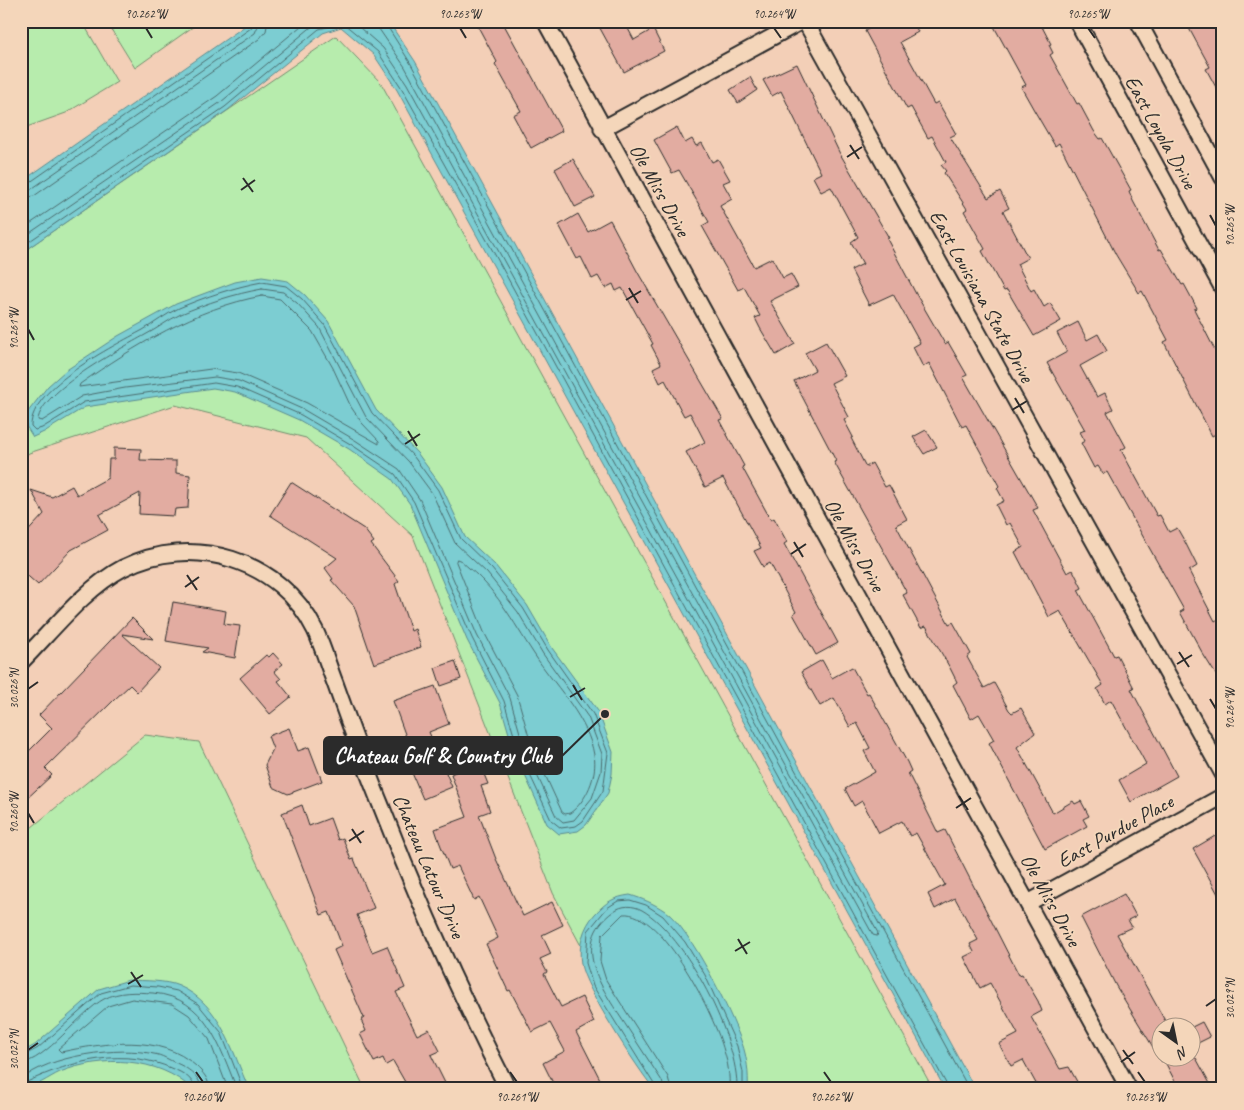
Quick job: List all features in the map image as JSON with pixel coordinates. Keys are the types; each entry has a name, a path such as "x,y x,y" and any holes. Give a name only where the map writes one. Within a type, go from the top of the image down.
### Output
{"street":[{"name":"Ole Miss Drive","path":"545,21 602,129 1129,1089"},
{"path":"602,129 804,21"},
{"name":"East Louisiana State Drive","path":"804,21 1223,774"},
{"name":"East Loyola Drive","path":"1077,21 1223,289"},
{"name":"East Loyola Drive","path":"1138,21 1223,178"},
{"name":"Chateau Latour Drive","path":"21,662 92,590 122,569 156,555 204,552 237,559 272,578 296,602 314,629 382,808 417,893 446,961 508,1089"},
{"name":"East Purdue Place","path":"1028,903 1223,796"}],"green space":[{"path":"21,21 82,21 117,82 66,113 21,129"},
{"path":"106,21 201,21 135,68"},
{"path":"336,36 381,83 933,1089 657,1089 553,893 413,536 306,438 175,405 29,453 21,460 21,253"},
{"path":"145,735 199,742 365,1089 21,1089 21,836"}],"water":[{"path":"252,21 388,21 415,61 975,1089 945,1089 397,90 374,55 341,27 323,33 228,110 21,253 21,182"},
{"path":"262,277 288,281 305,295 328,321 376,410 418,454 442,487 465,537 495,565 527,605 552,648 598,711 613,752 612,774 608,793 586,825 578,831 559,834 547,824 514,751 500,703 467,640 410,504 392,479 349,449 299,420 235,392 213,388 85,407 33,437 26,426 27,413 48,386 65,371 118,336 176,304 235,282"},
{"path":"630,895 665,911 686,935 698,953 720,992 742,1043 747,1066 748,1089 654,1089 612,1027 584,975 580,957 581,944 587,925 599,910 607,903 619,897"},
{"path":"129,980 173,984 193,994 205,1004 223,1030 249,1089 192,1089 178,1078 163,1070 147,1065 112,1061 94,1063 60,1072 31,1087 21,1089 21,1053 35,1045 99,989"}],"building":[{"path":"475,21 502,21 562,131 531,148 513,115 521,111 495,64 497,62"},
{"path":"596,21 624,21 634,40 653,29 664,51 624,72"},
{"path":"883,21 913,21 918,32 900,42 934,104 938,102 956,134 950,137 988,198 1000,191 1009,208 1003,211 1028,258 1017,264 1031,291 1034,289 1044,307 1050,303 1061,321 1034,336 1007,290 1004,291 982,251 985,249 964,211 967,209 944,173 946,171 941,165 946,162 932,136 928,138 911,107 907,109 865,31"},
{"path":"991,21 1039,21 1051,44 1049,45 1053,53 1050,55 1077,104 1079,103 1094,131 1100,139 1102,138 1131,190 1129,191 1133,201 1159,250 1161,249 1182,285 1184,284 1197,308 1194,309 1223,366 1223,430 1212,436 1164,342 1168,340 1142,291 1139,293 1116,255 1059,143 1055,146 1021,87 1026,85"},
{"path":"1185,21 1223,21 1223,100 1206,69 1210,67"},
{"path":"797,64 839,152 889,238 887,239 916,294 945,344 948,342 967,375 963,377 1038,508 1033,510 1067,573 1073,570 1082,588 1078,590 1114,656 1117,655 1134,688 1131,689 1177,776 1131,802 1119,780 1146,764 1111,700 1105,704 1097,689 1103,685 1060,611 1049,617 1015,552 1023,547 1010,523 1006,525 996,505 1004,501 997,488 999,486 966,425 962,427 929,363 923,367 913,347 920,343 893,294 869,305 851,270 863,264 851,242 858,237 831,187 821,192 813,177 821,173 781,91 772,96 763,80"},
{"path":"750,77 757,90 738,103 730,90"},
{"path":"677,127 685,143 692,139 696,146 702,143 712,162 718,159 730,180 723,183 732,199 720,206 754,267 772,258 783,278 791,274 798,287 770,301 795,344 776,355 755,318 760,316 744,287 738,290 702,226 709,222 679,170 672,173 654,140"},
{"path":"573,159 595,197 575,207 555,169"},
{"path":"578,214 588,232 610,220 637,271 723,419 719,420 744,466 742,467 771,520 774,518 787,542 784,544 838,643 816,655 793,614 796,612 770,563 763,567 754,551 761,548 723,478 705,487 686,452 705,442 690,413 684,416 665,380 660,383 653,368 661,364 651,345 653,344 622,288 616,291 613,284 605,288 598,276 592,279 581,257 577,259 559,225"},
{"path":"1078,322 1087,340 1098,334 1107,351 1080,366 1097,397 1105,393 1113,409 1107,412 1126,447 1121,450 1157,516 1160,515 1169,532 1177,528 1185,542 1197,566 1189,571 1215,621 1223,616 1223,686 1180,612 1184,610 1107,472 1103,474 1098,466 1094,468 1081,443 1085,441 1080,432 1085,430 1047,363 1067,352 1057,333"},
{"path":"826,342 845,376 831,383 849,417 844,420 853,437 851,438 866,467 872,463 885,487 889,485 907,519 896,525 949,624 953,622 971,654 967,657 984,688 994,683 1009,710 1012,713 1021,708 1035,733 1017,747 1053,813 1073,801 1075,804 1081,801 1089,816 1083,819 1087,826 1045,849 989,743 994,740 979,714 971,719 953,685 957,682 950,668 926,626 921,628 903,595 907,593 834,462 836,461 794,381 815,370 805,353"},
{"path":"926,430 937,447 924,454 913,437"},
{"path":"114,448 141,449 140,460 176,461 176,473 190,475 188,508 175,509 174,516 139,514 140,493 99,515 108,530 71,550 38,585 21,570 21,539 44,514 31,490 52,497 72,486 77,495 108,478 109,459 114,459"},
{"path":"291,482 364,529 374,542 371,544 399,581 395,584 411,631 415,629 421,647 374,664 354,606 331,580 333,579 325,568 337,558 270,515"},
{"path":"173,602 226,611 224,624 240,626 235,658 202,652 208,648 166,641"},
{"path":"132,618 153,639 122,634 159,668 137,692 130,685 45,768 52,775 21,804 21,759 52,728 39,715"},
{"path":"273,653 283,664 274,671 281,679 278,681 291,697 270,714 240,678 266,655 269,657"},
{"path":"822,660 832,678 852,667 867,694 869,693 907,762 911,771 908,773 938,833 945,830 1019,975 1022,974 1038,1001 1042,1011 1031,1017 1060,1069 1069,1067 1081,1089 1039,1089 1023,1060 1011,1066 999,1044 1018,1034 990,983 980,988 964,957 974,952 970,944 978,940 955,898 935,909 928,894 945,885 916,833 910,836 902,821 879,833 862,801 854,806 845,789 875,772 864,751 870,748 857,723 850,727 834,698 820,706 801,672"},
{"path":"455,661 461,679 441,686 435,668"},
{"path":"435,686 449,724 429,732 452,787 423,799 407,761 414,759 393,701"},
{"path":"289,728 298,751 309,747 322,781 288,794 273,787 265,765 273,749 268,736"},
{"path":"479,762 488,784 481,786 490,811 479,815 496,859 523,916 552,902 563,925 542,935 551,954 540,959 547,972 544,974 561,1007 582,997 594,1022 576,1032 605,1089 556,1089 543,1063 565,1051 550,1023 532,1032 510,990 508,991 486,944 498,938 479,897 474,900 458,866 450,869 439,841 435,829 467,817 451,774"},
{"path":"302,805 309,826 330,818 338,840 343,838 351,860 354,859 374,908 357,915 372,952 387,946 405,988 396,992 417,1035 429,1029 440,1051 431,1055 448,1089 409,1089 393,1061 386,1065 383,1058 374,1062 360,1034 366,1031 361,1020 364,1018 334,950 342,946 329,912 321,915 282,813"},
{"path":"1215,836 1223,850 1223,903 1193,849"},
{"path":"1124,894 1136,916 1128,920 1132,927 1117,934 1163,1018 1152,1018 1152,1045 1116,986 1081,917"},
{"path":"1202,1022 1210,1037 1202,1041"},
{"path":"1168,1068 1201,1068 1213,1089 1179,1089"}],"place":[{"name":"Chateau Golf & Country Club","path":"605,714"}]}
